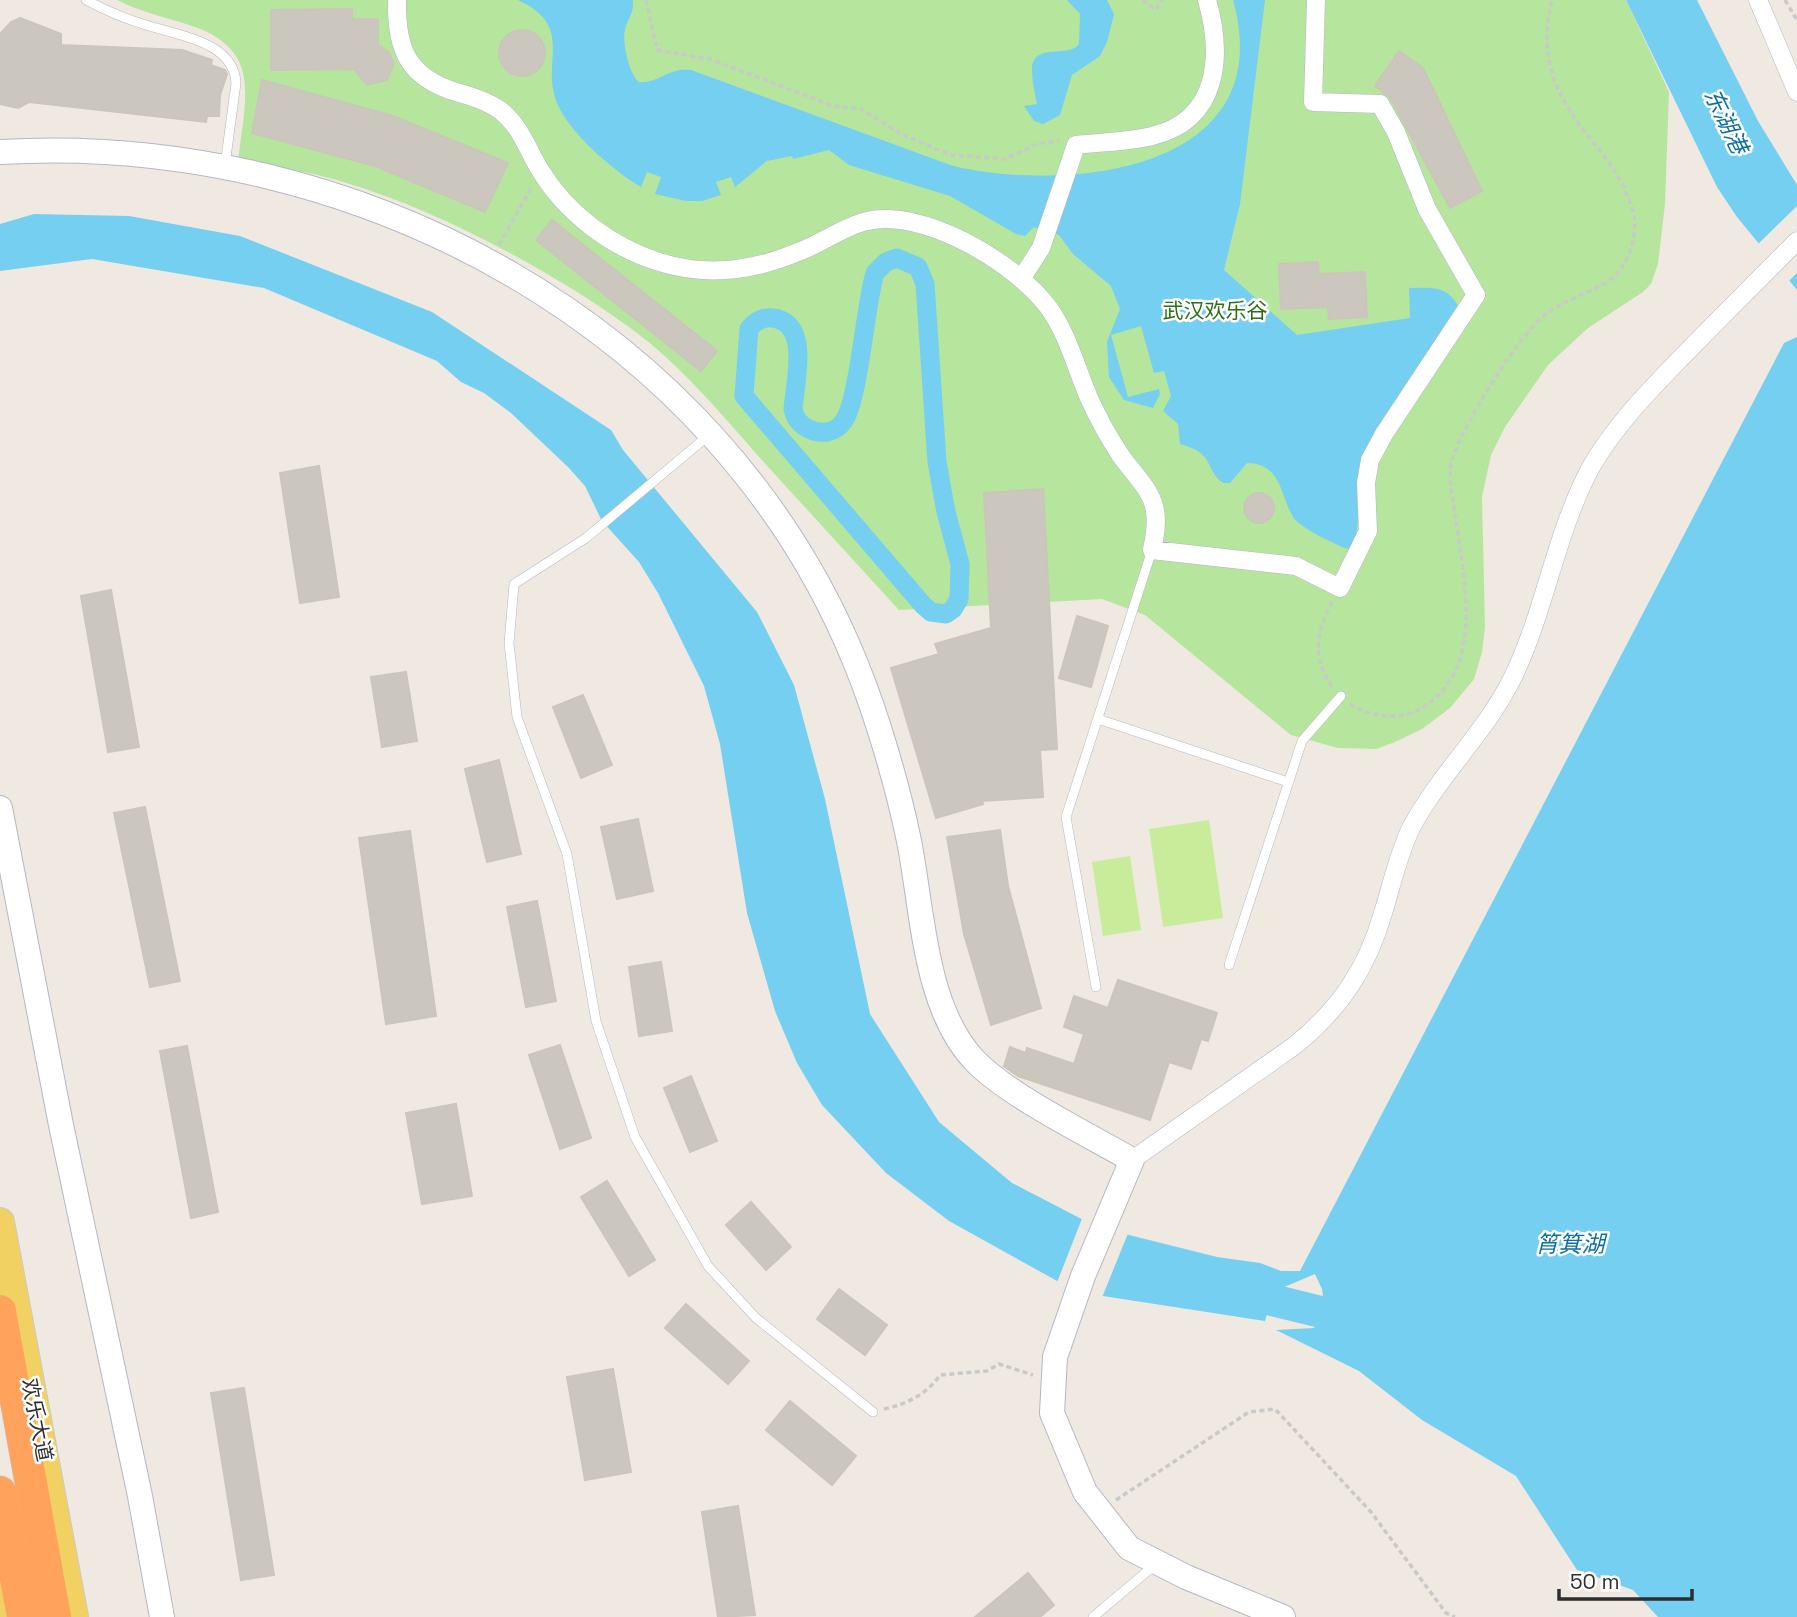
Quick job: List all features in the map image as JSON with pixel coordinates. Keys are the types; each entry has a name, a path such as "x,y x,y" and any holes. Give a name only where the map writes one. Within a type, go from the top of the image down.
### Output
{"highway":[{"name":"欢乐大道","path":"0,1311 55,1617"},
{"path":"0,1492 22,1617"},
{"path":"0,1541 22,1617"}],"main road":[{"name":"欢乐大道","path":"0,1222 74,1617"},
{"path":"0,1587 6,1617"}],"street":[{"path":"397,0 400,40 417,71 432,83 500,110 521,133 541,171 569,208 618,244 643,257 682,269 712,272 773,261 854,225 888,219 919,224 960,239 1021,279 1040,297 1055,318 1100,421 1150,496 1155,519 1152,550 1296,566 1340,588 1368,531 1366,483 1370,460 1384,434 1476,295 1427,209 1396,132 1380,104 1313,102 1316,0"},
{"path":"1021,279 1036,259 1074,151 1166,132 1189,118 1208,90 1217,60 1216,37 1208,0"},
{"path":"1758,0 1797,92"},
{"path":"0,152 46,149 117,152 225,165 371,206 491,260 552,298 623,350 732,457 802,553 838,621 859,670 900,804 936,989 952,1030 973,1060 999,1081 1132,1160"},
{"path":"1283,1617 1157,1563 1129,1548 1099,1511 1085,1492 1062,1444 1052,1413 1055,1357 1066,1324 1132,1160 1294,1046 1318,1027 1349,991 1373,944 1393,875 1411,828 1427,799 1500,701 1520,662 1567,523 1590,469 1619,425 1733,304 1797,241"},
{"path":"0,808 61,1125 140,1496 162,1617"}],"lane":[{"path":"86,0 128,19 198,40 228,62 235,74 236,83 225,165"},
{"path":"710,434 586,538 514,584 509,643 517,717 567,854 600,1034 635,1137 708,1266 756,1318 873,1412"},
{"path":"1096,987 1066,817 1152,550"},
{"path":"1229,965 1302,741 1341,696"},
{"path":"1098,719 1288,782"},
{"path":"1093,1617 1157,1563"}],"path":[{"path":"646,0 657,50 710,59 833,106 862,109 901,134 936,150 990,160 1005,159 1050,141 1074,151"},
{"path":"1143,0 1155,10 1163,0"},
{"path":"1340,588 1321,626 1317,650 1325,675 1341,696 1368,712 1398,716 1427,705 1449,681 1461,655 1466,618 1450,478 1454,455 1478,408 1528,331 1542,316 1616,274 1630,248 1634,214 1619,177 1566,107 1550,73 1547,32 1552,0"},
{"path":"1785,0 1797,20"},
{"path":"491,260 541,171"},
{"path":"873,1412 902,1405 930,1391 940,1375 987,1371 999,1364 1052,1379"},
{"path":"1099,1511 1250,1412 1275,1409 1371,1512 1446,1613 1455,1617"}],"green space":[{"name":"武汉欢乐谷","path":"117,0 1626,0 1669,92 1665,204 1658,264 1651,284 1643,292 1588,328 1548,365 1505,427 1491,455 1482,497 1485,627 1482,652 1474,679 1450,708 1422,729 1376,749 1338,748 1291,735 1145,615 1102,599 899,610 703,394 649,342 561,282 490,242 441,219 391,198 317,175 238,163 244,118 244,79 230,48 213,35"},
{"path":"1209,820 1223,918 1163,927 1149,829"},
{"path":"1130,856 1141,930 1103,936 1092,862"}],"water":[{"path":"518,0 633,0 625,30 625,42 629,66 639,82 646,82 677,70 691,70 953,166 1001,174 1053,176 1106,170 1155,157 1196,135 1226,102 1240,57 1233,0 1265,0 1240,204 1224,270 1297,335 1410,318 1409,288 1438,289 1449,294 1458,306 1361,462 1357,528 1351,550 1320,536 1297,521 1288,508 1278,481 1267,468 1247,463 1230,483 1223,483 1200,452 1180,444 1178,424 1163,411 1171,396 1164,371 1154,373 1141,326 1111,335 1128,397 1159,389 1160,394 1153,408 1124,400 1109,377 1107,342 1120,309 1111,286 1073,254 1059,235 1034,227 1025,236 1016,234 950,196 849,165 829,150 793,159 792,156 767,161 735,187 731,177 716,182 721,195 702,201 686,201 655,194 661,177 647,172 641,187 606,161 571,127 557,103 553,88 551,33 536,10"},
{"path":"1067,0 1107,0 1114,14 1107,42 1100,56 1072,75 1060,115 1043,124 1034,121 1024,106 1037,104 1032,71 1037,56 1074,48 1079,44 1080,14"},
{"name":"东湖港","path":"1626,0 1697,0 1758,121 1797,185 1797,290 1737,217 1717,187"},
{"name":"筲箕湖","path":"34,214 129,216 240,236 432,312 611,430 623,450 757,612 794,685 825,799 870,1014 939,1122 1012,1183 1097,1227 1217,1257 1260,1263 1281,1271 1300,1271 1784,343 1797,337 1797,1617 1658,1617 1633,1590 1577,1570 1516,1476 1422,1420 1359,1371 1276,1330 1314,1328 1325,1313 1322,1289 1315,1274 1274,1289 1265,1321 1077,1292 949,1221 886,1173 822,1105 797,1063 775,1011 747,913 720,744 704,686 658,593 639,562 602,521 585,486 511,413 484,393 461,382 437,361 264,288 92,259 0,271 0,224"}],"pier":[{"path":"1797,206 1797,273 1787,283 1756,246"},
{"path":"1083,1216 1129,1231 1101,1300 1076,1296 1056,1285"}],"building":[{"path":"352,9 352,19 378,19 378,45 388,52 394,63 387,80 367,85 354,69 271,70 271,10"},
{"path":"20,18 61,34 61,45 182,50 212,60 211,65 225,70 227,74 220,95 219,116 207,116 206,122 29,102 18,108 0,104 0,34 11,22"},
{"path":"522,30 538,37 545,53 538,69 522,76 506,69 499,53 506,37"},
{"path":"1399,51 1423,68 1482,191 1450,208 1390,97 1375,86"},
{"path":"262,80 393,116 508,163 485,212 375,166 252,133"},
{"path":"552,220 717,351 701,371 536,240"},
{"path":"1318,262 1319,274 1365,272 1367,317 1329,319 1328,307 1281,309 1279,264"},
{"path":"319,466 339,597 300,603 280,473"},
{"path":"1043,489 1057,749 1040,750 1043,797 982,801 983,804 936,818 891,668 939,654 935,644 991,628 984,493"},
{"path":"1259,493 1270,497 1274,508 1270,519 1259,523 1248,519 1244,508 1248,497"},
{"path":"111,590 139,747 108,752 81,596"},
{"path":"1077,616 1108,626 1091,687 1059,678"},
{"path":"406,672 417,741 382,747 371,677"},
{"path":"583,695 612,765 581,778 553,707"},
{"path":"499,760 521,854 487,862 465,769"},
{"path":"145,807 180,981 150,987 114,813"},
{"path":"638,819 653,891 617,899 601,827"},
{"path":"1000,830 1008,886 1041,1008 991,1025 964,934 947,837"},
{"path":"410,831 436,1016 386,1024 359,838"},
{"path":"537,901 556,1001 526,1007 507,907"},
{"path":"661,962 672,1031 639,1036 629,967"},
{"path":"1118,980 1217,1013 1208,1041 1201,1039 1191,1069 1169,1062 1150,1120 1018,1076 1004,1066 1010,1047 1026,1053 1027,1048 1074,1064 1084,1034 1064,1027 1074,996 1108,1008"},
{"path":"560,1045 591,1138 560,1149 529,1055"},
{"path":"187,1046 218,1212 191,1218 160,1051"},
{"path":"691,1076 717,1141 690,1152 664,1088"},
{"path":"456,1104 472,1196 422,1204 406,1113"},
{"path":"607,1181 655,1260 629,1276 581,1197"},
{"path":"751,1202 791,1247 766,1270 726,1225"},
{"path":"839,1289 887,1325 865,1355 817,1319"},
{"path":"686,1304 749,1361 728,1384 665,1328"},
{"path":"613,1369 631,1472 585,1480 567,1377"},
{"path":"244,1388 274,1575 241,1580 211,1393"},
{"path":"790,1401 856,1456 832,1485 766,1430"},
{"path":"738,1506 755,1615 718,1617 702,1512"},
{"path":"1028,1573 1054,1605 1040,1617 975,1617"}],"waterway":[{"path":"897,258 918,267 925,284 937,462 946,512 960,564 959,599 946,614 931,612 923,605 744,396 749,329 760,320 773,318 785,322 797,342 798,370 793,409 797,419 801,424 818,432 832,431 840,426 849,411 858,375 875,273 886,262 897,258"},
{"path":"1231,1290 1325,1313"}]}
